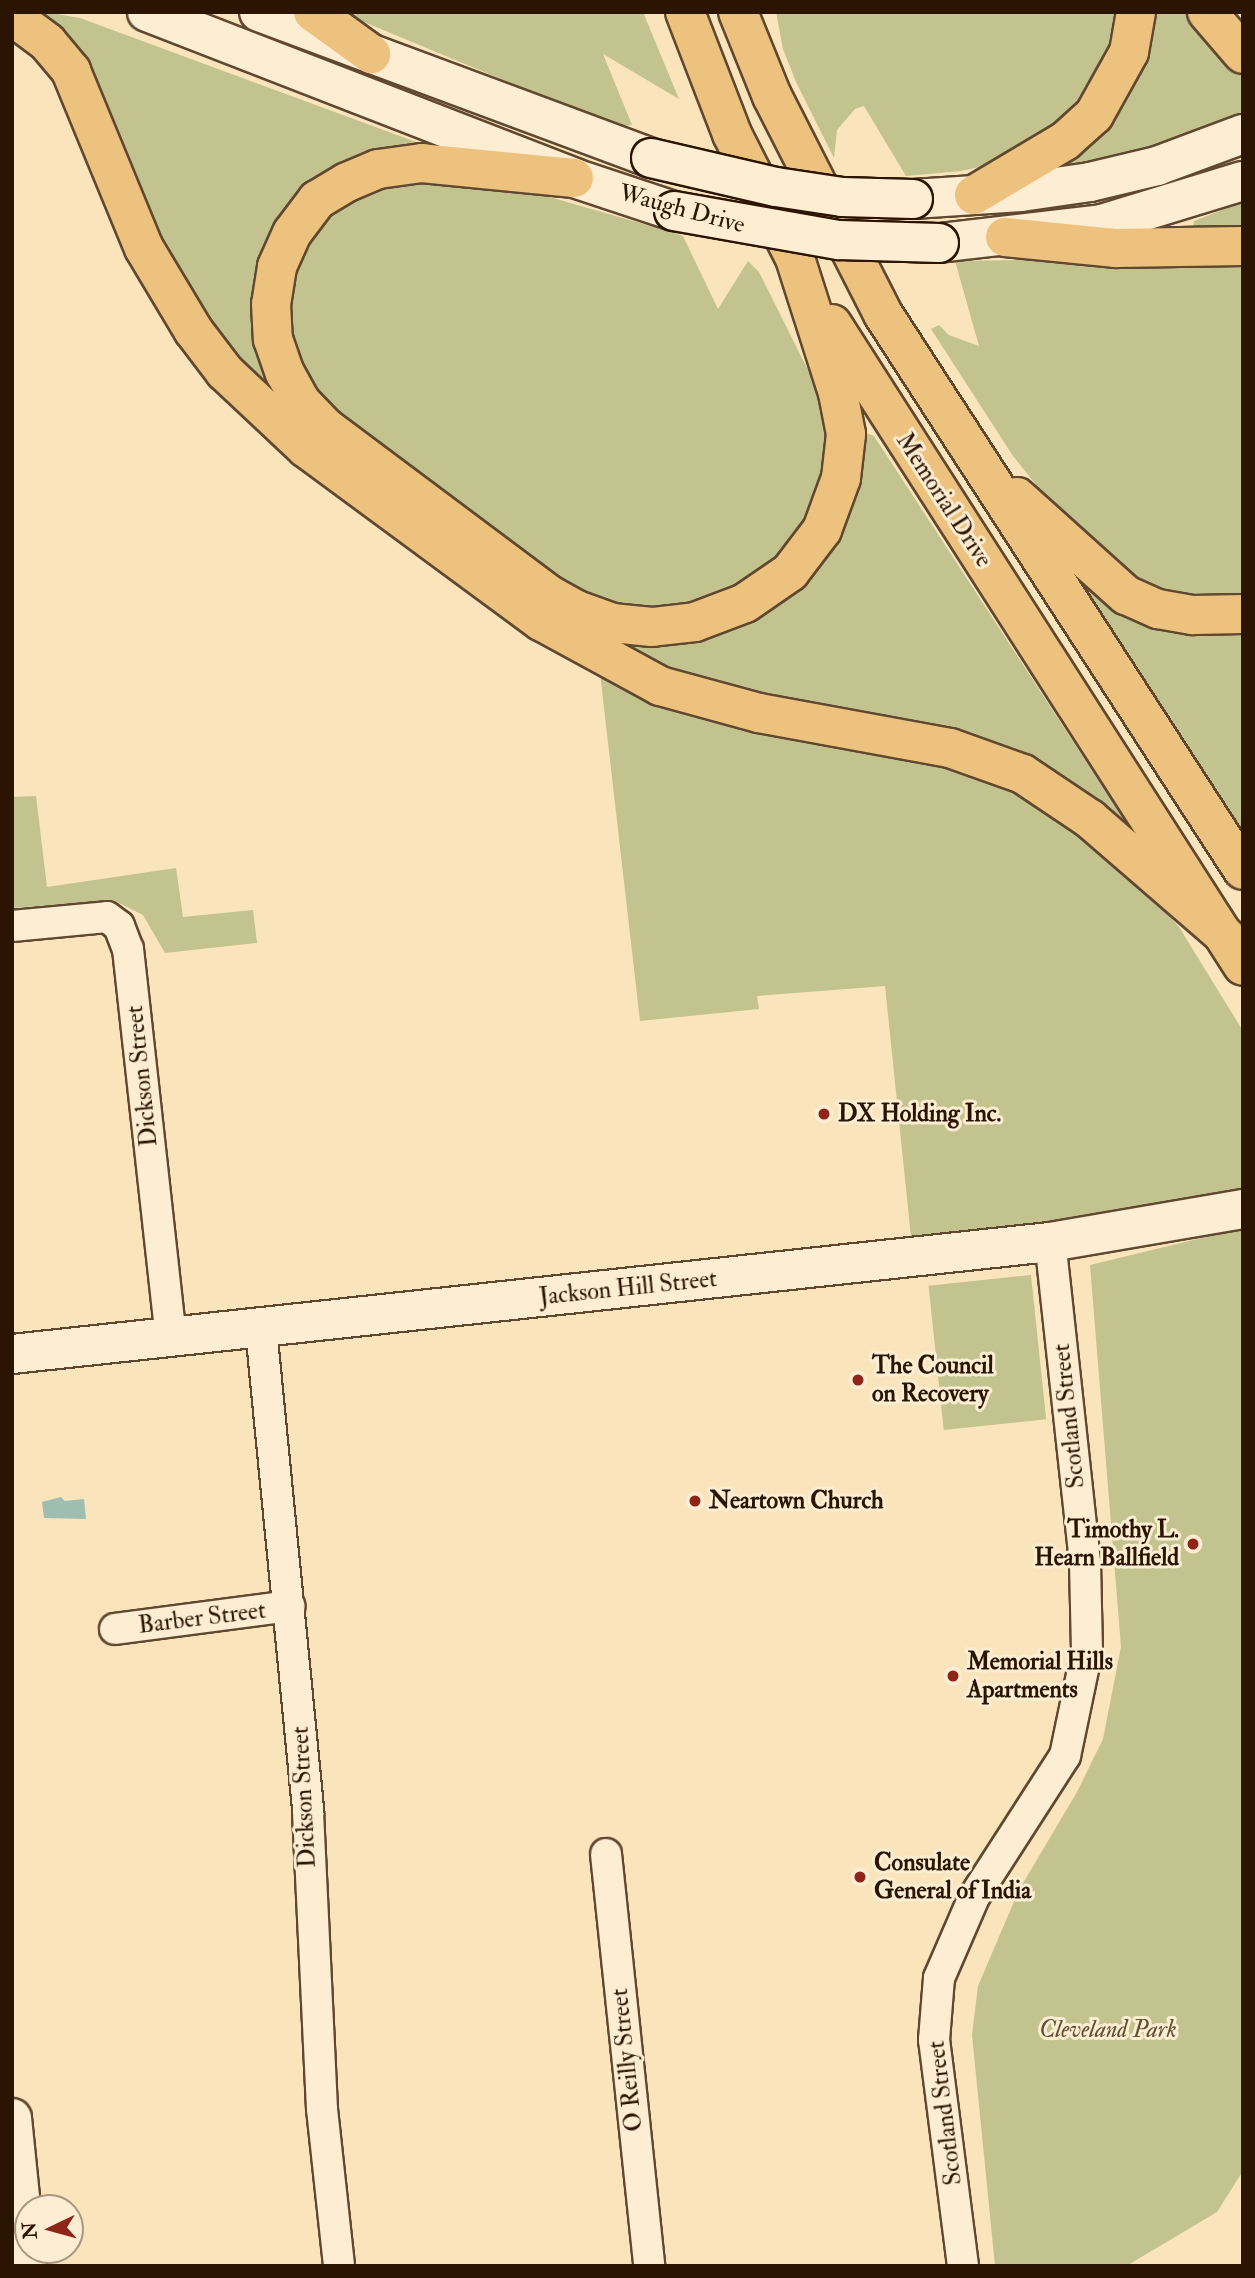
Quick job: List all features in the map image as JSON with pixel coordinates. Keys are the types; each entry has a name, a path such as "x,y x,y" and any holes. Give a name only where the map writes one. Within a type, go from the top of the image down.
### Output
{"main road":[{"name":"Waugh Drive","path":"259,12 651,158 776,187 842,197 913,199 974,195 1090,181 1157,166 1243,134"},
{"path":"313,12 371,54"},
{"path":"666,12 732,134"},
{"name":"Memorial Drive","path":"685,12 732,134 796,261 841,340 1234,951"},
{"name":"Memorial Drive","path":"738,12 772,96 883,314 1243,870"},
{"path":"766,12 772,96"},
{"path":"974,195 1065,141 1094,115 1129,52 1136,12"},
{"path":"1207,12 1243,54"},
{"name":"Waugh Drive","path":"156,14 231,47 574,178 674,211 825,238 939,243 1102,224 1243,181"},
{"path":"12,16 47,42 71,71 144,248 193,330 225,372 306,448 541,621 660,686 759,713 950,748 1023,774 1090,819 1234,951"},
{"path":"574,178 422,163 378,169 346,181 317,200 292,233 277,267 271,304 273,339 285,373 300,402 325,427 548,594 577,610 612,622 652,627 695,622 745,603 790,572 822,530 841,478 846,434 838,393 796,261"},
{"path":"1005,237 1116,248 1243,246"},
{"path":"972,455 1126,595 1158,609 1193,615 1243,614"},
{"name":"Jackson Hill Street","path":"12,1354 1050,1242 1243,1209"},
{"path":"12,2118 27,2266"}],"street":[{"name":"Dickson Street","path":"12,926 107,917 119,926 128,949 171,1337"},
{"name":"Scotland Street","path":"962,2266 934,2040 939,1978 974,1896 1065,1756 1087,1651 1085,1562 1050,1242"},
{"name":"Dickson Street","path":"261,1329 308,1812 323,2109 339,2266"},
{"name":"Barber Street","path":"116,1629 289,1606"},
{"name":"O Reilly Street","path":"606,1854 649,2266"}],"green space":[{"path":"45,12 80,18 427,146 419,152 384,153 326,179 301,201 270,251 258,302 268,367 295,413 316,435 556,610 619,636 666,638 711,633 753,618 820,560 847,503 856,445 863,432 874,436 1145,852 1100,810 1025,756 902,725 731,696 610,649 541,606 314,438 233,363 182,293 155,244 94,87 71,50 40,20 39,14"},
{"path":"340,12 643,12 679,99 603,54 632,125 616,127"},
{"path":"776,12 1126,12 1096,92 1016,159 961,171 906,176 864,106 855,109 837,130 834,158 796,82 783,49"},
{"path":"1149,12 1193,12 1225,59 1243,74 1243,114 1174,142 1064,167 1061,162"},
{"path":"391,178 515,187 683,236 718,309 748,261 759,272 815,384 829,422 832,446 806,535 724,603 629,613 557,583 324,412 284,325 296,252 333,208"},
{"path":"1243,202 1243,234 1192,233 1194,221"},
{"path":"1243,256 1243,605 1161,598 1071,528 1013,456 931,329 939,325 949,335 979,346 955,261"},
{"path":"1087,585 1243,629 1243,836 1086,593"},
{"path":"600,673 992,770 1132,874 1179,927 1243,1031 1243,1190 1080,1221 911,1237 885,986 757,996 759,1009 640,1021"},
{"path":"36,796 47,887 176,868 183,917 253,910 257,943 165,953 143,915 113,900 12,908 12,797"},
{"name":"Cleveland Park","path":"1243,1228 1243,2171 1217,2212 1128,2265 995,2266 972,2035 978,1986 1019,1890 1077,1792 1103,1739 1121,1647 1090,1265"},
{"path":"1031,1275 1046,1419 944,1430 929,1286"}],"shaded area":[{"path":"61,1497 65,1501 84,1499 86,1519 44,1518 42,1502"}],"place":[{"name":"DX Holding Inc.","path":"824,1114"},
{"name":"The Council on Recovery","path":"858,1380"},
{"name":"Neartown Church","path":"695,1501"},
{"name":"Timothy L. Hearn Ballfield","path":"1193,1544"},
{"name":"Memorial Hills Apartments","path":"953,1676"},
{"name":"Consulate General of India","path":"860,1877"}]}
